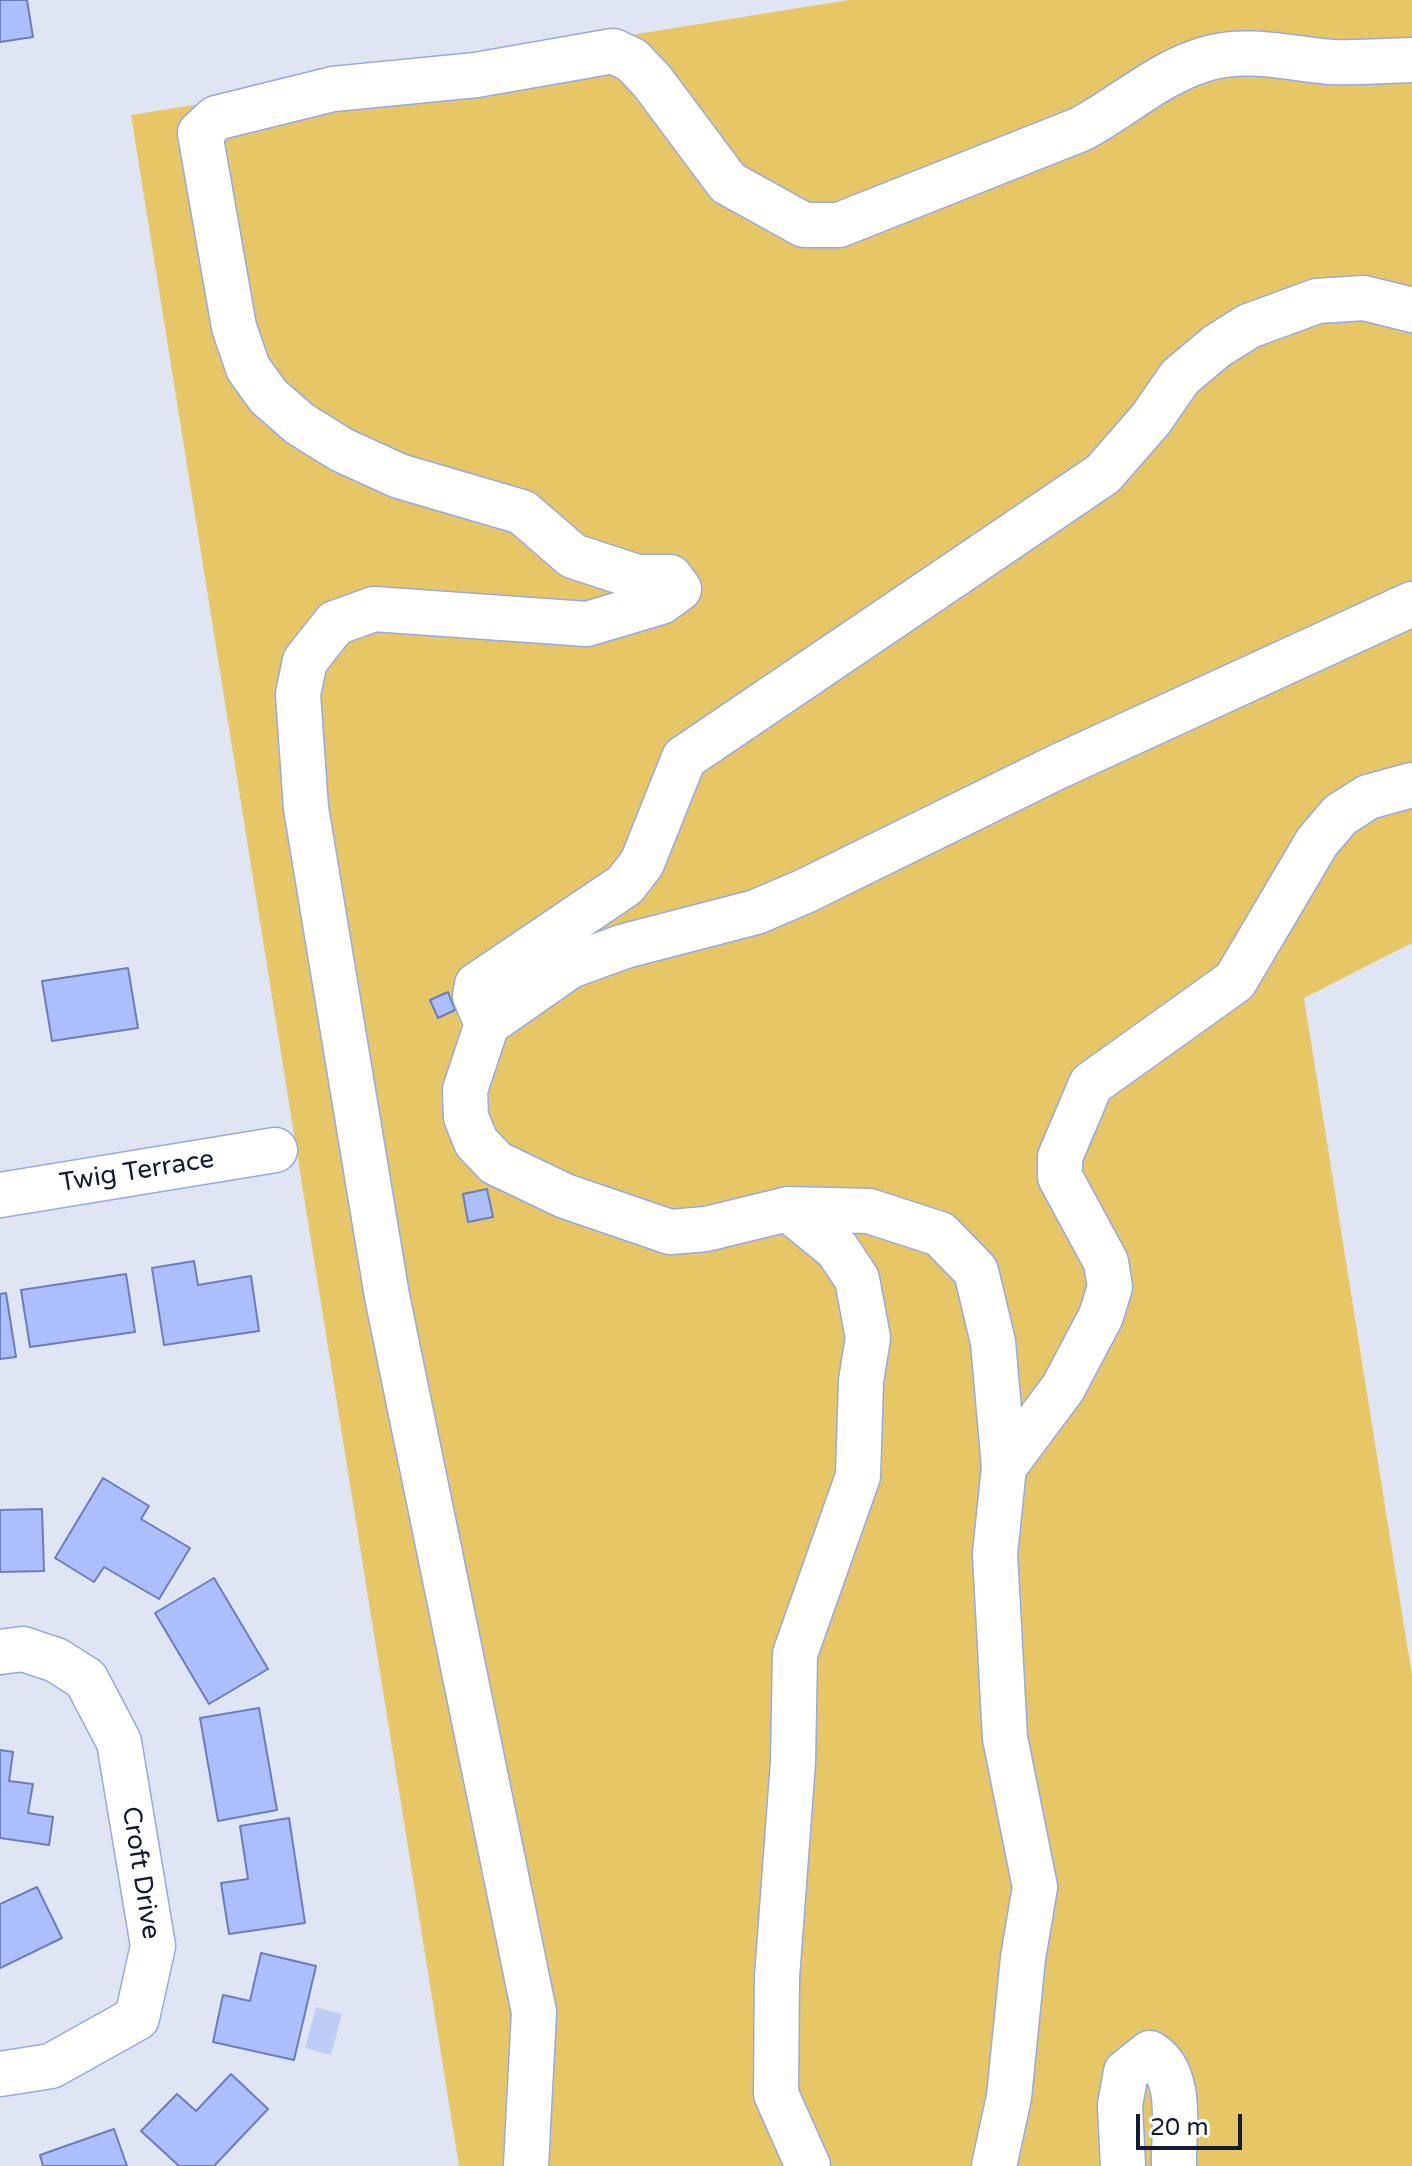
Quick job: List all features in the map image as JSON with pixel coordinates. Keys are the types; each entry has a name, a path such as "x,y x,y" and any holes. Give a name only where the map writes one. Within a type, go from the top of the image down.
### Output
{"street":[{"path":"526,2166 534,2012 387,1296 306,808 298,694 305,661 335,623 374,609 587,624 661,602 679,589 670,577 637,577 573,556 522,512 399,476 342,450 300,424 268,396 248,368 234,327 200,133 216,118 333,89 476,75 613,51 632,60 652,81 728,183 804,225 839,225 1081,129 1119,109 1164,75 1211,57 1264,54 1333,62 1412,60"},
{"path":"487,1024 475,996 477,985 625,885 642,863 684,758 1103,474 1151,419 1180,377 1217,346 1249,326 1317,301 1364,298 1412,310"},
{"path":"994,2166 1009,2097 1023,1958 1035,1887 1005,1738 995,1554 1004,1467 993,1342 976,1271 940,1234 892,1217 841,1209 788,1209 706,1229 670,1232 565,1196 496,1163 476,1142 466,1117 465,1090 487,1024 570,966 625,946 756,912 805,891 1057,767 1412,604"},
{"path":"1004,1467 1063,1388 1101,1316 1110,1287 1106,1262 1060,1177 1060,1157 1091,1084 1235,981 1317,842 1340,815 1368,797 1412,785"},
{"name":"Twig Terrace","path":"0,1195 275,1150"},
{"path":"788,1209 837,1249 857,1279 863,1298 868,1338 861,1381 858,1476 795,1654 793,1762 777,1977 776,2094 808,2166"},
{"name":"Croft Drive","path":"0,1652 23,1649 56,1660 86,1679 119,1742 153,1946 137,2018 51,2066 0,2074"},
{"path":"1123,2166 1120,2105 1126,2072 1150,2053 1162,2060 1172,2085 1174,2166"}],"shaded area":[{"path":"849,0 1412,0 1412,943 1304,998 1412,1676 1412,2166 459,2166 131,115"}],"water":[{"path":"316,2007 342,2014 331,2055 305,2048"}],"building":[{"path":"0,0 27,0 33,37 0,42"},
{"path":"128,968 138,1028 52,1041 42,981"},
{"path":"448,992 455,1010 438,1018 430,1000"},
{"path":"487,1189 493,1217 468,1222 463,1194"},
{"path":"194,1261 198,1285 251,1276 259,1331 164,1345 152,1268"},
{"path":"126,1274 135,1332 30,1347 21,1290"},
{"path":"6,1293 16,1357 0,1359 0,1294"},
{"path":"103,1478 149,1506 141,1519 190,1548 159,1599 104,1567 94,1582 55,1558"},
{"path":"42,1509 44,1571 0,1572 0,1510"},
{"path":"214,1578 268,1669 209,1704 155,1613"},
{"path":"259,1708 277,1810 218,1821 200,1718"},
{"path":"0,1750 13,1752 9,1781 33,1784 28,1813 53,1817 49,1845 0,1838"},
{"path":"289,1818 305,1923 229,1934 221,1883 248,1879 240,1826"},
{"path":"37,1887 62,1938 0,1968 0,1904"},
{"path":"261,1953 316,1966 294,2060 213,2042 223,1995 250,2001"},
{"path":"231,2074 268,2109 214,2166 179,2166 141,2131 177,2094 196,2111"},
{"path":"114,2129 127,2166 43,2166 40,2155"}]}
